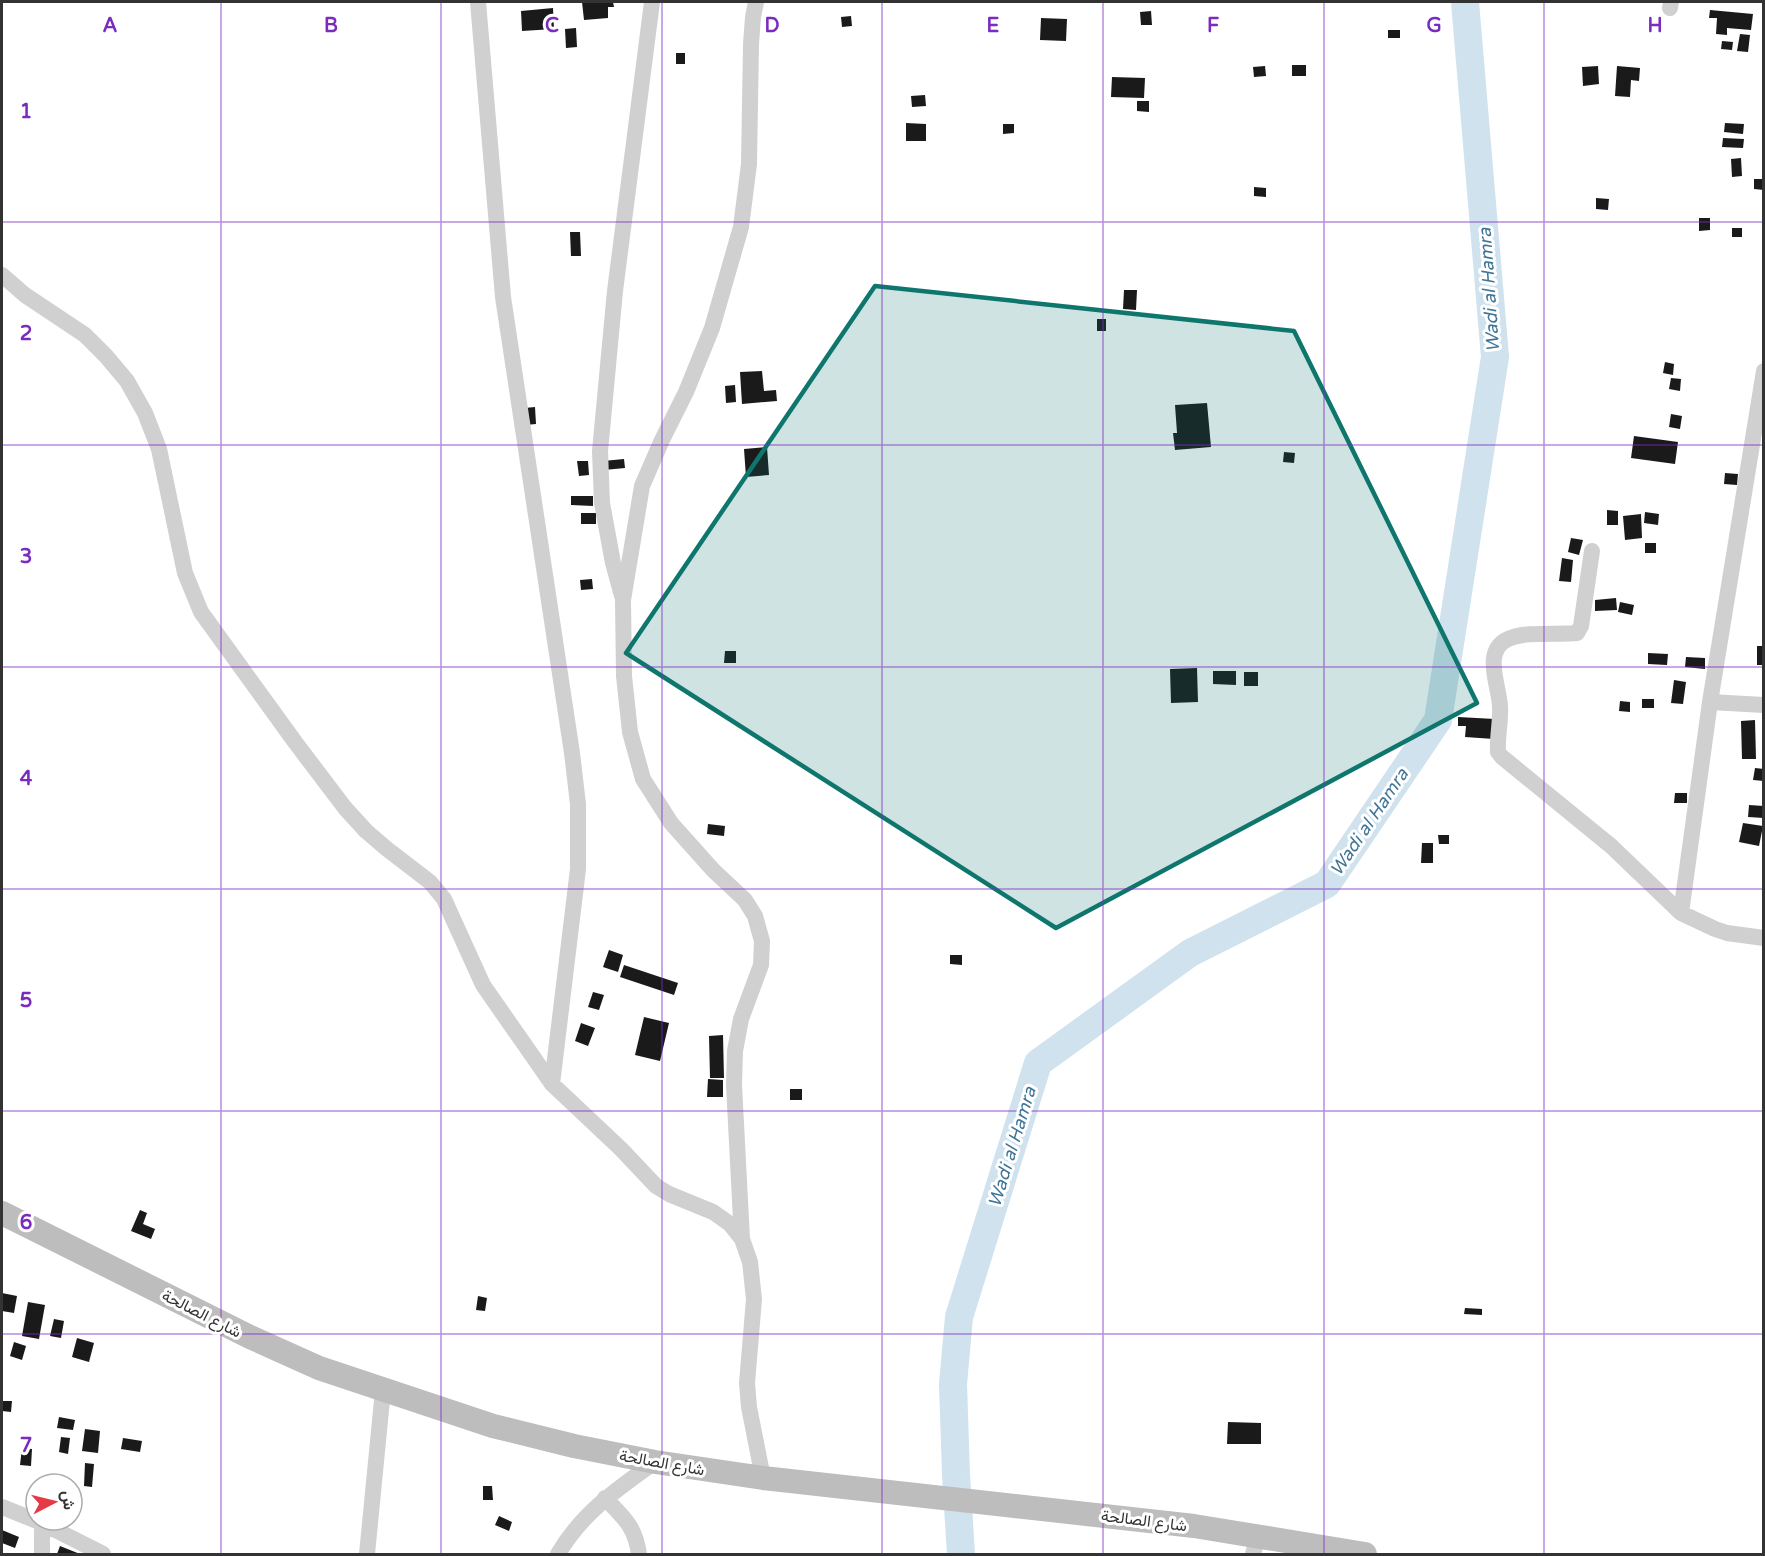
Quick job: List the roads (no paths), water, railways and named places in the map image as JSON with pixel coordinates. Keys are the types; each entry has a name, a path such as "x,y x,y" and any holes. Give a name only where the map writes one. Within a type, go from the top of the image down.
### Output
{"main road":[{"name":"شارع الصالحة","path":"2,1214 250,1337 319,1368 493,1426 574,1446 654,1462 763,1478 1106,1515 1255,1545 1365,1554"}],"street":[{"path":"478,2 503,297 578,804 578,869 552,1084"},
{"path":"623,600 612,563 602,503 600,451 615,291 652,2"},
{"path":"756,2 751,44 749,164 741,227 712,328 686,392 642,486 623,600 624,676 630,732 643,779 671,823 713,870 745,900 755,916 762,941 761,965 741,1019 735,1051 734,1085 742,1239 750,1262 754,1299 748,1399 763,1478"},
{"path":"2,275 25,295 85,335 127,381 145,413 159,449 185,573 201,612 345,807 366,831 430,882 444,899 483,985 552,1084 621,1149 656,1186 669,1194 713,1212 730,1224 742,1239"},
{"path":"1681,913 1710,702 1764,371"},
{"path":"1592,551 1581,626 1577,633 1519,636 1501,643 1495,651 1495,681 1500,705 1498,752 1611,846 1681,913 1727,933 1764,938"},
{"path":"1710,702 1764,705"},
{"path":"367,1554 382,1390"},
{"path":"558,1554 585,1518 605,1498 654,1462"},
{"path":"605,1498 628,1522 637,1537 639,1554"},
{"path":"2,1507 24,1516"},
{"path":"42,1532 42,1554"},
{"path":"60,1532 103,1554"}],"waterway":[{"name":"Wadi al Hamra","path":"961,1554 953,1384 959,1317 1038,1063 1190,953 1327,884 1438,720 1495,357 1465,2"}]}
